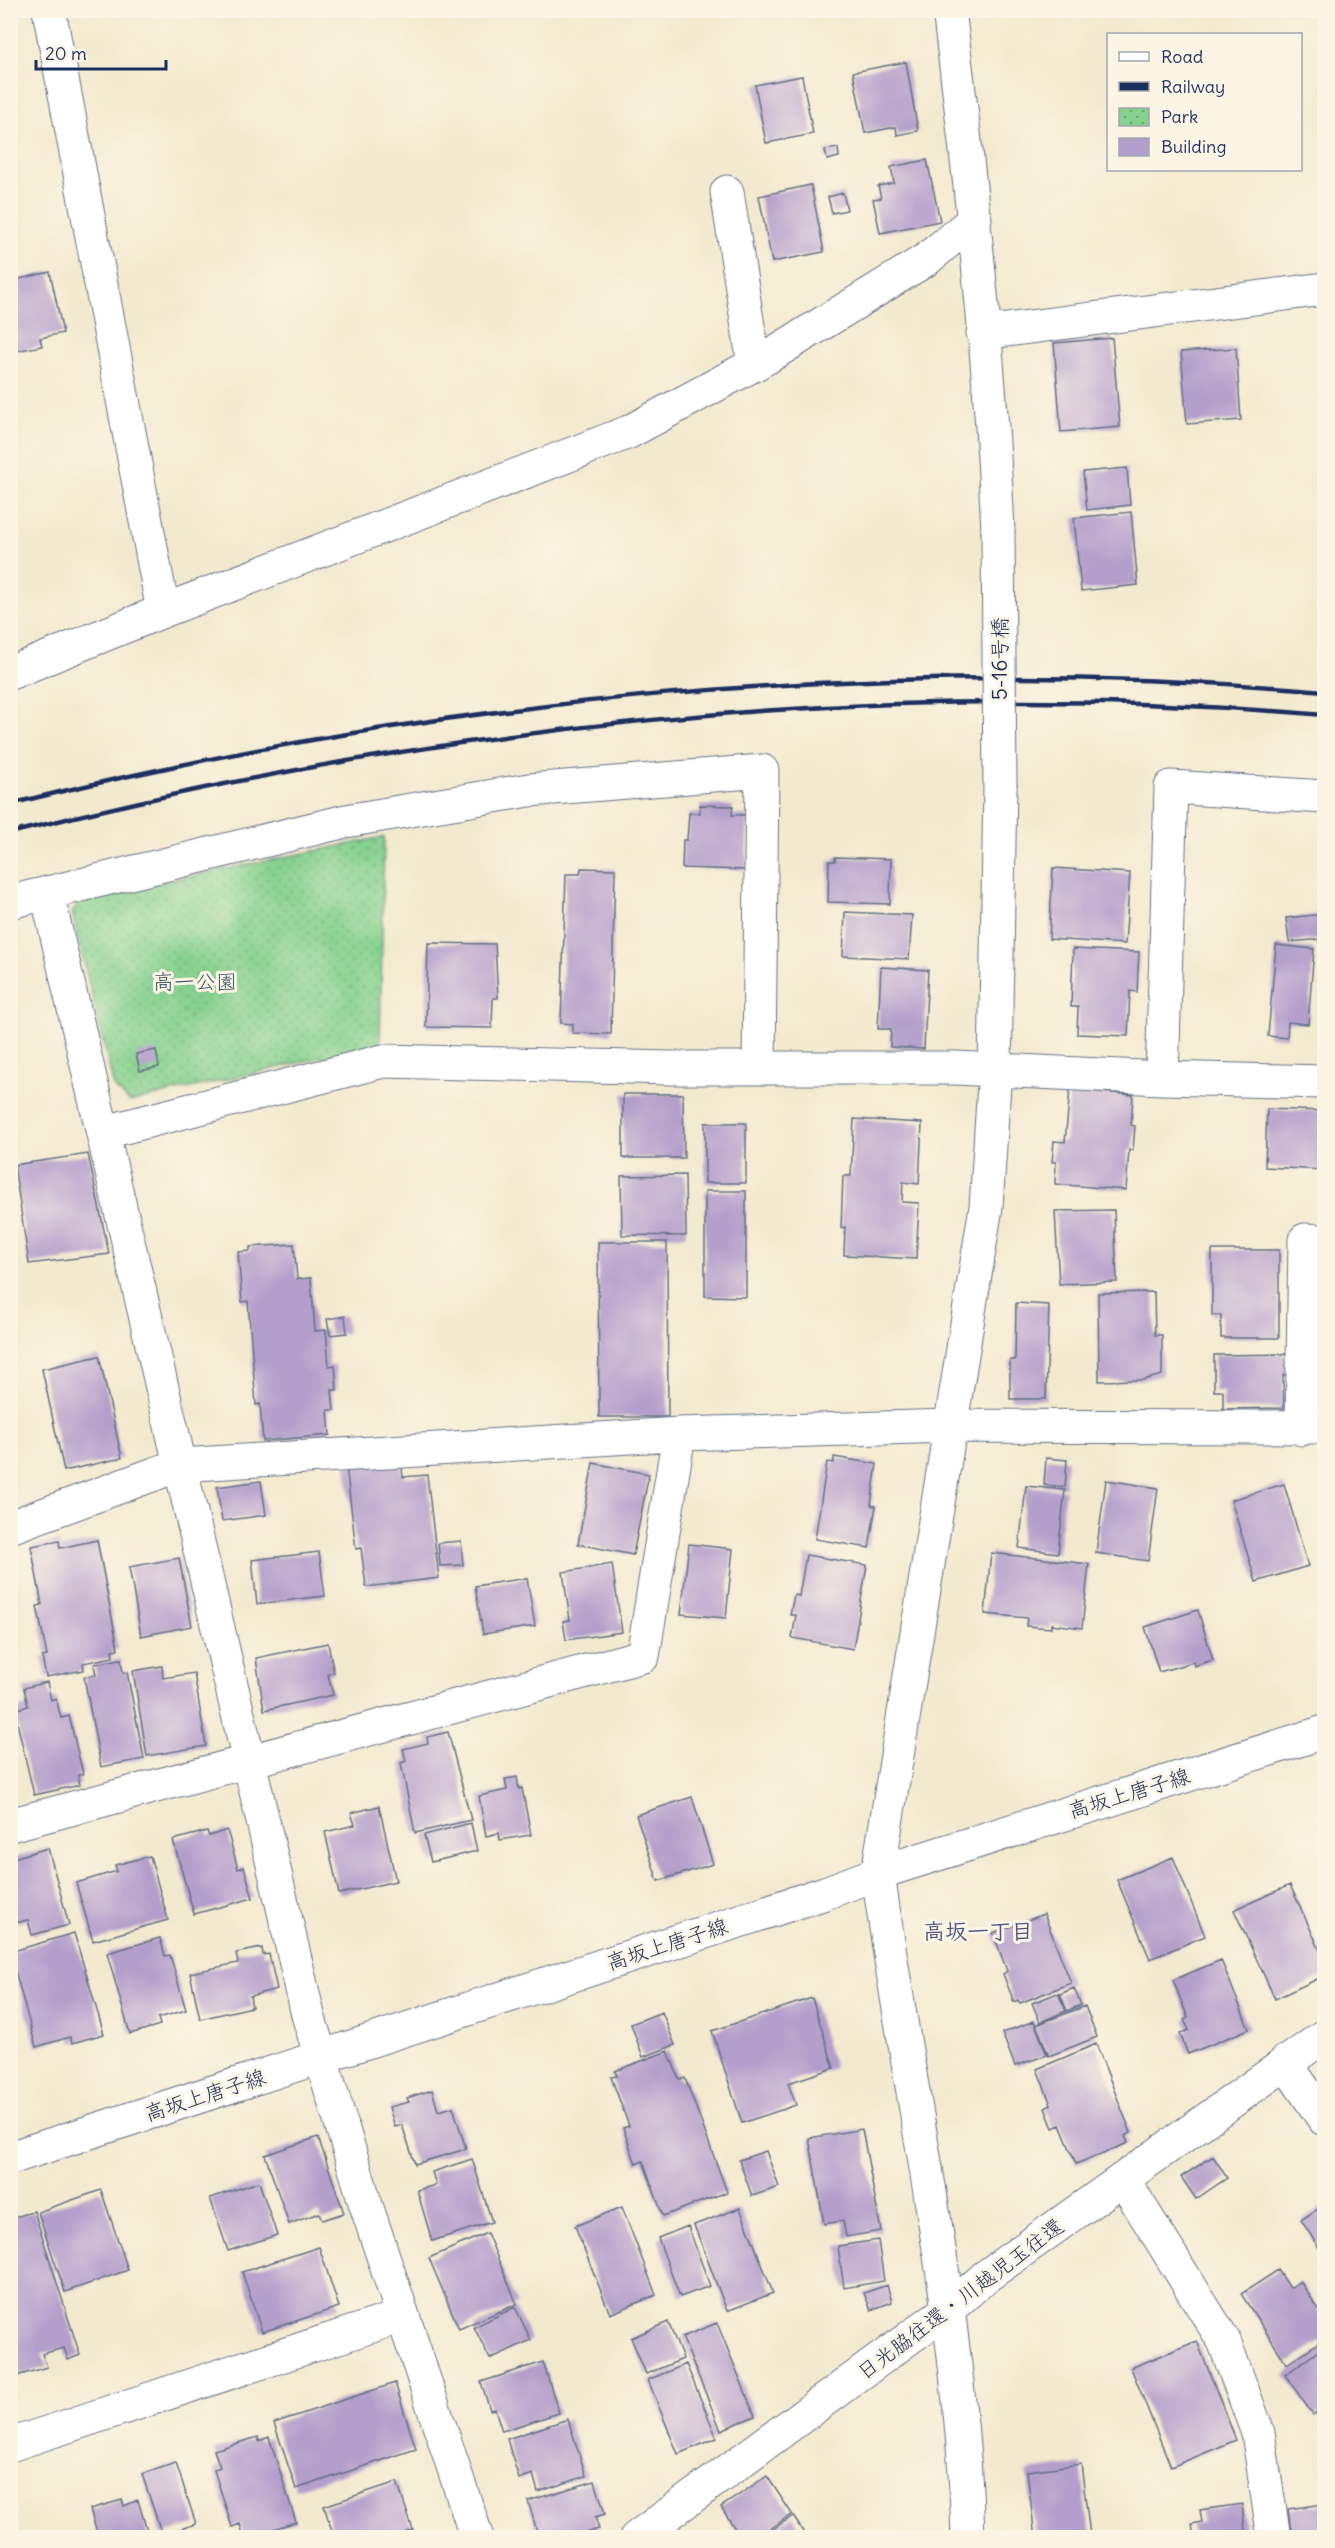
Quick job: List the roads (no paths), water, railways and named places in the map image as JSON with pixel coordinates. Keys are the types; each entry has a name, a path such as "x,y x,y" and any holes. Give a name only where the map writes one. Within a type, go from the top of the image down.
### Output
{"street":[{"path":"49,10 163,611"},
{"name":"5-16号橋","path":"949,10 975,219 983,333 992,414 998,531 1000,786 994,1069 986,1207 878,1873 888,1948 950,2308 967,2492 968,2538"},
{"path":"727,192 754,365"},
{"path":"10,672 629,432 754,365 927,259 975,219"},
{"path":"983,333 1324,289"},
{"path":"10,902 346,821 529,790 762,771 759,1068"},
{"path":"1162,1078 1171,787 1324,797"},
{"path":"47,893 105,1132 247,1762 320,2057 402,2316 477,2538"},
{"path":"105,1132 383,1061 759,1068 994,1069 1162,1078 1324,1082"},
{"path":"10,1527 179,1465 679,1434 950,1426 1313,1428 1305,1240 1324,1242"},
{"path":"10,1825 643,1656 679,1434"},
{"name":"高坂上唐子線","path":"10,2158 825,1893 878,1873 1324,1732"},
{"name":"日光脇往還・川越児玉往還","path":"636,2538 950,2308 985,2277 1324,2036"},
{"path":"1285,2062 1324,2119"},
{"path":"1123,2179 1224,2341 1258,2433 1274,2538"},
{"path":"10,2445 402,2316"}],"railway":[{"path":"10,804 170,767 333,736 497,712 663,694 829,683 995,678 1160,681 1324,691"},
{"path":"10,833 171,795 334,763 498,738 662,719 828,707 993,702 1159,705 1324,715"}],"district":[{"name":"高坂一丁目","path":"978,1931"}],"park label":[{"name":"高一公園","path":"195,981"}]}
